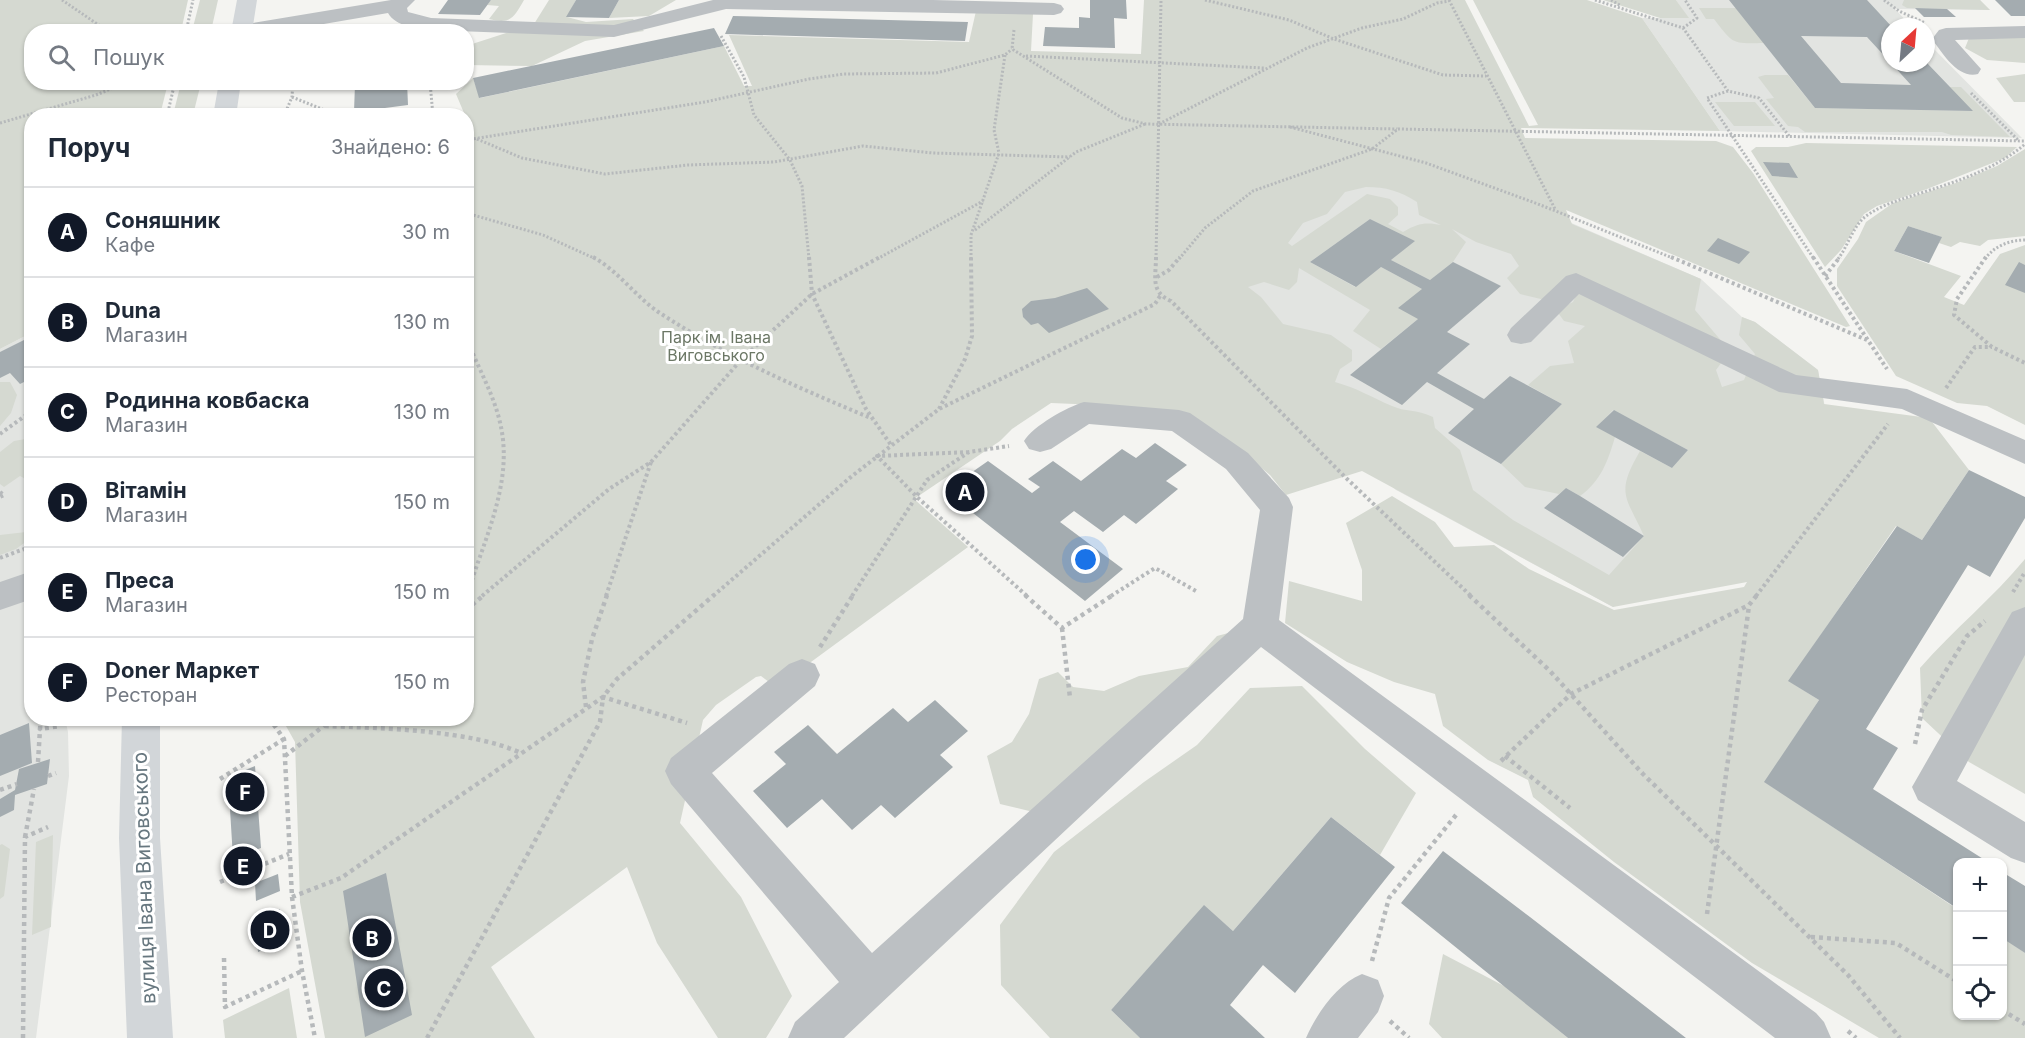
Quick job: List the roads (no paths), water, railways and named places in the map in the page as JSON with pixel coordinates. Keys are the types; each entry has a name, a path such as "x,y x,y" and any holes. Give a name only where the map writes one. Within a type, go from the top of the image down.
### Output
{"main road":[{"path":"242,24 247,0"},
{"path":"225,108 229,90"},
{"name":"вулиця Івана Виговського","path":"141,726 138,822 150,1038"}],"street":[{"path":"281,24 401,3 399,15 415,21 466,24"},
{"path":"474,25 614,32 726,3 922,3 1054,9"},
{"path":"516,27 529,9"},
{"path":"1970,69 1943,39 1946,34 2025,32"},
{"path":"1521,335 1576,282 1790,385 1917,404 2025,453"},
{"path":"824,1034 870,984 1260,626 1276,507 1237,461 1179,421 1084,413 1040,441"},
{"path":"0,596 24,588"},
{"path":"2025,622 1932,787 2025,844"},
{"path":"1260,626 1800,1029 1808,1038"},
{"path":"802,675 685,771 870,984"},
{"path":"1329,1038 1362,996"}],"place":[{"name":"Соняшник","path":"965,492"},
{"name":"Doner Маркет","path":"245,792"},
{"name":"Преса","path":"243,866"},
{"name":"Вітамін","path":"270,930"},
{"name":"Duna","path":"372,938"},
{"name":"Родинна ковбаска","path":"384,988"}],"park label":[{"name":"Парк ім. Івана Виговського","path":"716,346"}]}
